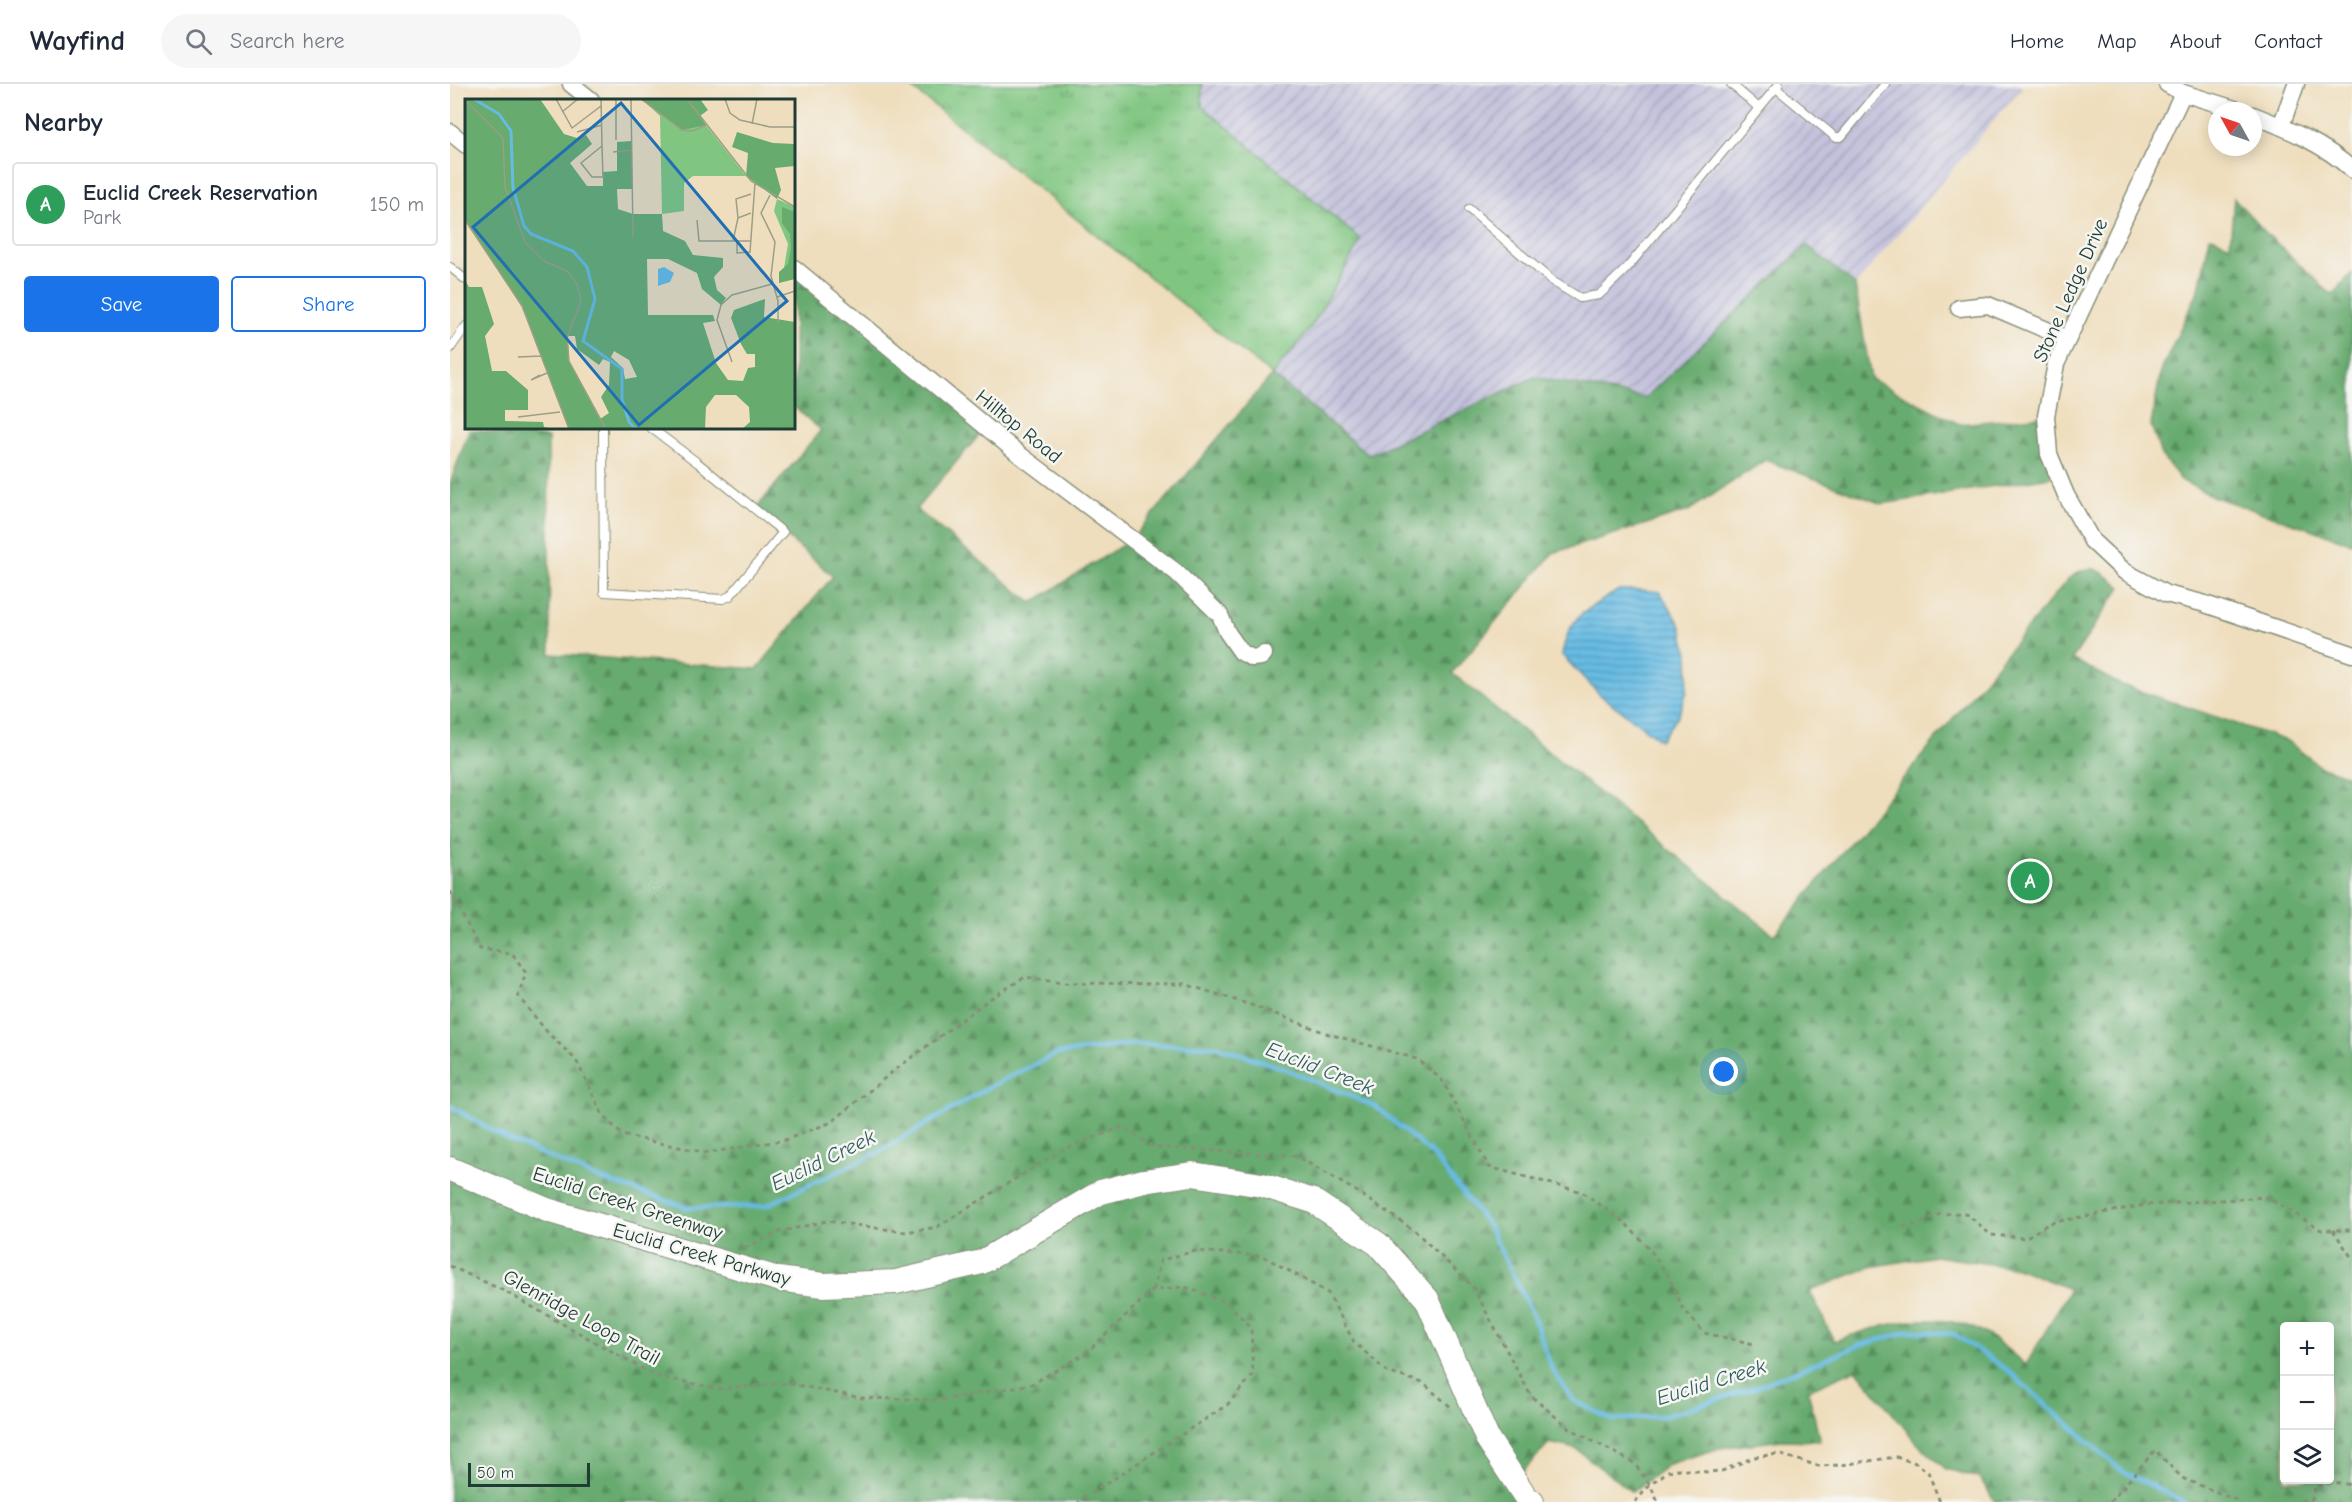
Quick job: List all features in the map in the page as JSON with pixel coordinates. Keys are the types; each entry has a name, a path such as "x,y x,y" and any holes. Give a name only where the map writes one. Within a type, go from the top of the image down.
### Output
{"street":[{"path":"571,84 590,99"},
{"path":"2167,84 2183,93 2212,102"},
{"path":"2281,126 2296,84"},
{"name":"Stone Ledge Drive","path":"2183,93 2056,364 2046,416 2049,454 2066,495 2092,541 2124,571 2166,594 2202,603 2352,654"},
{"path":"2262,119 2281,126 2307,140 2352,170"},
{"path":"450,132 465,144"},
{"name":"Hilltop Road","path":"795,269 1020,455 1176,572 1220,615 1227,632 1241,652 1251,658 1261,657 1264,654"},
{"path":"1959,308 1988,305 2068,339"},
{"name":"Euclid Creek Parkway","path":"450,1169 547,1210 778,1278 823,1285 896,1282 982,1262 1101,1192 1144,1181 1192,1174 1262,1185 1313,1201 1378,1244 1426,1299 1487,1438 1525,1496 1532,1502"}],"lane":[{"path":"1731,84 1759,108"},
{"path":"1469,209 1552,281 1580,298 1599,295 1627,268 1778,86 1835,137 1841,137 1885,84"},
{"path":"450,267 465,279"},
{"path":"450,349 465,327"},
{"path":"603,429 604,592 723,599 730,596 783,532 652,429"}],"path":[{"path":"450,891 480,949 512,953 526,973 518,996 548,1033 576,1060 603,1115 622,1135 707,1153 785,1140 832,1122 891,1073 970,1013 1025,977 1062,983 1185,984 1254,1006 1329,1034 1417,1059 1442,1080 1489,1167 1582,1191 1624,1222 1649,1248 1669,1277 1682,1307 1704,1333 1754,1344"},
{"name":"Euclid Creek Greenway","path":"738,1249 747,1248 779,1232 827,1221 906,1232 937,1227 1064,1149 1123,1127 1153,1147 1296,1156 1356,1191 1415,1231 1473,1287 1531,1396 1569,1428 1634,1463 1650,1485 1658,1502"},
{"path":"1903,1227 1921,1223 1940,1214 1961,1213 1968,1215 1991,1235 2025,1238 2050,1223 2145,1205 2267,1197 2321,1230 2352,1230"},
{"path":"2333,1230 2352,1258"},
{"path":"1078,1502 1227,1405 1253,1376 1251,1328 1228,1303 1185,1287 1153,1290 1161,1260 1195,1251 1263,1256 1328,1293 1354,1342 1387,1371 1423,1383 1453,1410"},
{"name":"Glenridge Loop Trail","path":"450,1266 502,1290 656,1376 719,1389 787,1383 861,1398 940,1400 1032,1384 1086,1353 1153,1290"},
{"path":"2110,1502 2155,1450 2182,1478 2241,1502"},
{"path":"1635,1502 1650,1485 1668,1471 1678,1469 1722,1471 1754,1457 1778,1454 1819,1466 1896,1457 1916,1463 1928,1472 1940,1502"},
{"path":"2301,1502 2312,1498 2315,1487 2333,1482 2352,1485"}],"shaded area":[{"path":"1202,84 2019,84 2022,87 1855,285 1807,245 1645,398 1534,377 1369,456 1272,375 1311,327 1361,240 1202,106"}],"green space":[{"path":"907,84 1202,84 1202,106 1361,240 1311,327 1272,375"},
{"path":"2234,198 2267,234 2332,295 2352,273 2352,543 2215,497 2182,481 2161,455 2151,425 2161,371 2199,289 2210,236 2230,245"},
{"path":"1807,245 1855,285 1871,379 1959,424 2046,416 2057,476 1882,504 1765,460 1688,511 1553,553 1452,673 1774,935 2067,580 2083,570 2095,569 2121,587 2072,659 2119,684 2287,741 2321,767 2352,777 2352,1502 1995,1502 1980,1478 1946,1469 1916,1442 1856,1369 1808,1390 1820,1441 1781,1440 1720,1448 1669,1464 1632,1492 1576,1449 1549,1443 1515,1480 1532,1502 450,1502 450,484 469,430 548,438 550,654 757,669 833,576 755,510 821,430 795,408 795,269 986,427 916,509 1032,603 1132,539 1272,375 1369,455 1534,377 1645,398","holes":["1935,1256 2017,1268 2070,1289 2026,1365 1986,1334 1949,1321 1910,1321 1891,1324 1834,1341 1810,1291 1870,1267"]}],"water":[{"path":"1619,590 1660,592 1680,624 1689,655 1687,691 1678,716 1660,740 1600,695 1562,655 1569,630 1574,622 1588,609"}],"waterway":[{"name":"Euclid Creek","path":"450,1106 509,1140 598,1178 689,1208 765,1206 879,1152 991,1086 1056,1054 1134,1044 1217,1046 1285,1069 1376,1107 1432,1154 1488,1225 1533,1315 1552,1369 1573,1400 1612,1420 1665,1416 1757,1387 1858,1346 1910,1331 1954,1334 2007,1370 2122,1471 2184,1502"}],"place":[{"name":"Euclid Creek Reservation","path":"2030,881"}]}
